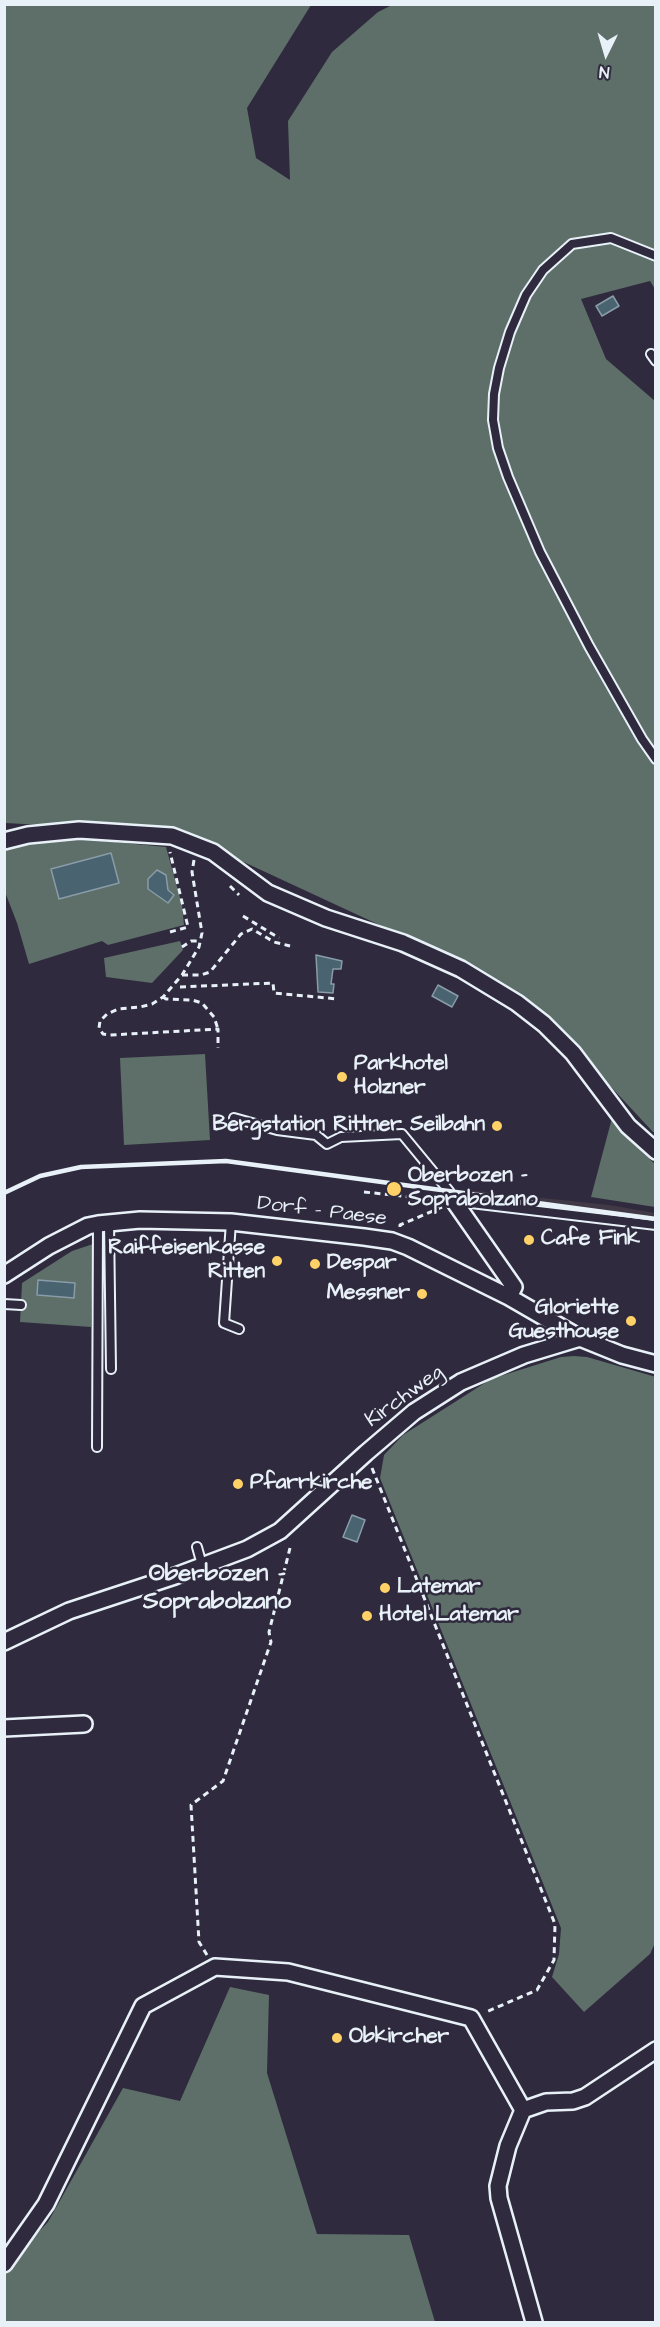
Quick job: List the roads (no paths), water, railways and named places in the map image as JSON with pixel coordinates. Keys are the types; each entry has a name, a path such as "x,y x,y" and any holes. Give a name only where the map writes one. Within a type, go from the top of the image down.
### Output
{"street":[{"path":"4,841 28,835 79,830 166,836 213,852 268,893 326,918 403,943 461,969 517,1003 544,1024 573,1053 628,1126 656,1152"},
{"path":"454,1201 514,1287 509,1297"},
{"name":"Dorf - Paese","path":"5,1275 49,1246 88,1226 104,1223 140,1220 231,1222 392,1241 509,1297 580,1338 622,1355 656,1364"},
{"name":"Kirchweg","path":"4,1642 69,1611 247,1549 280,1531 414,1412 461,1382 524,1355 580,1338"},
{"path":"4,1728 84,1725"},
{"path":"4,2264 46,2204 143,2006 215,1967 288,1972 471,2018 523,2110"},
{"path":"534,2322 499,2198 498,2186 508,2146 523,2110 546,2102 573,2101 585,2097 656,2050"}],"lane":[{"path":"656,256 611,238 572,244 543,270 526,295 510,332 494,393 493,420 498,448 508,477 540,552 601,667 656,759"},
{"path":"234,1118 277,1130 316,1135 327,1144 341,1137 402,1134 449,1191 454,1201 656,1225"},
{"path":"231,1222 224,1323 239,1329"},
{"path":"104,1223 111,1369"},
{"path":"97,1447 104,1223"},
{"path":"4,1283 5,1275"},
{"path":"4,1304 21,1305"},
{"path":"197,1547 202,1565"}],"water":[{"path":"613,296 619,306 602,316 596,306"},
{"path":"111,853 119,883 59,899 51,869"},
{"path":"157,870 166,875 168,890 174,895 168,903 148,889 148,879"},
{"path":"316,955 342,961 341,969 333,969 331,984 334,984 333,993 318,992"},
{"path":"438,985 458,996 452,1007 432,996"},
{"path":"38,1280 75,1283 74,1298 37,1295"},
{"path":"352,1515 365,1520 357,1542 343,1537"}],"railway":[{"path":"4,1193 40,1176 81,1167 226,1161 656,1219"}],"place":[{"name":"Parkhotel Holzner","path":"342,1077"},
{"name":"Bergstation Rittner Seilbahn","path":"497,1126"},
{"name":"Oberbozen - Soprabolzano","path":"394,1189"},
{"name":"Cafe Fink","path":"529,1240"},
{"name":"Raiffeisenkasse Ritten","path":"277,1261"},
{"name":"Despar","path":"315,1264"},
{"name":"Messner","path":"422,1294"},
{"name":"Gloriette Guesthouse","path":"631,1321"},
{"name":"Pfarrkirche","path":"238,1484"},
{"name":"Latemar","path":"385,1588"},
{"name":"Hotel Latemar","path":"367,1616"},
{"name":"Obkircher","path":"337,2038"}],"district":[{"name":"Oberbozen - Soprabolzano","path":"217,1589"}]}
